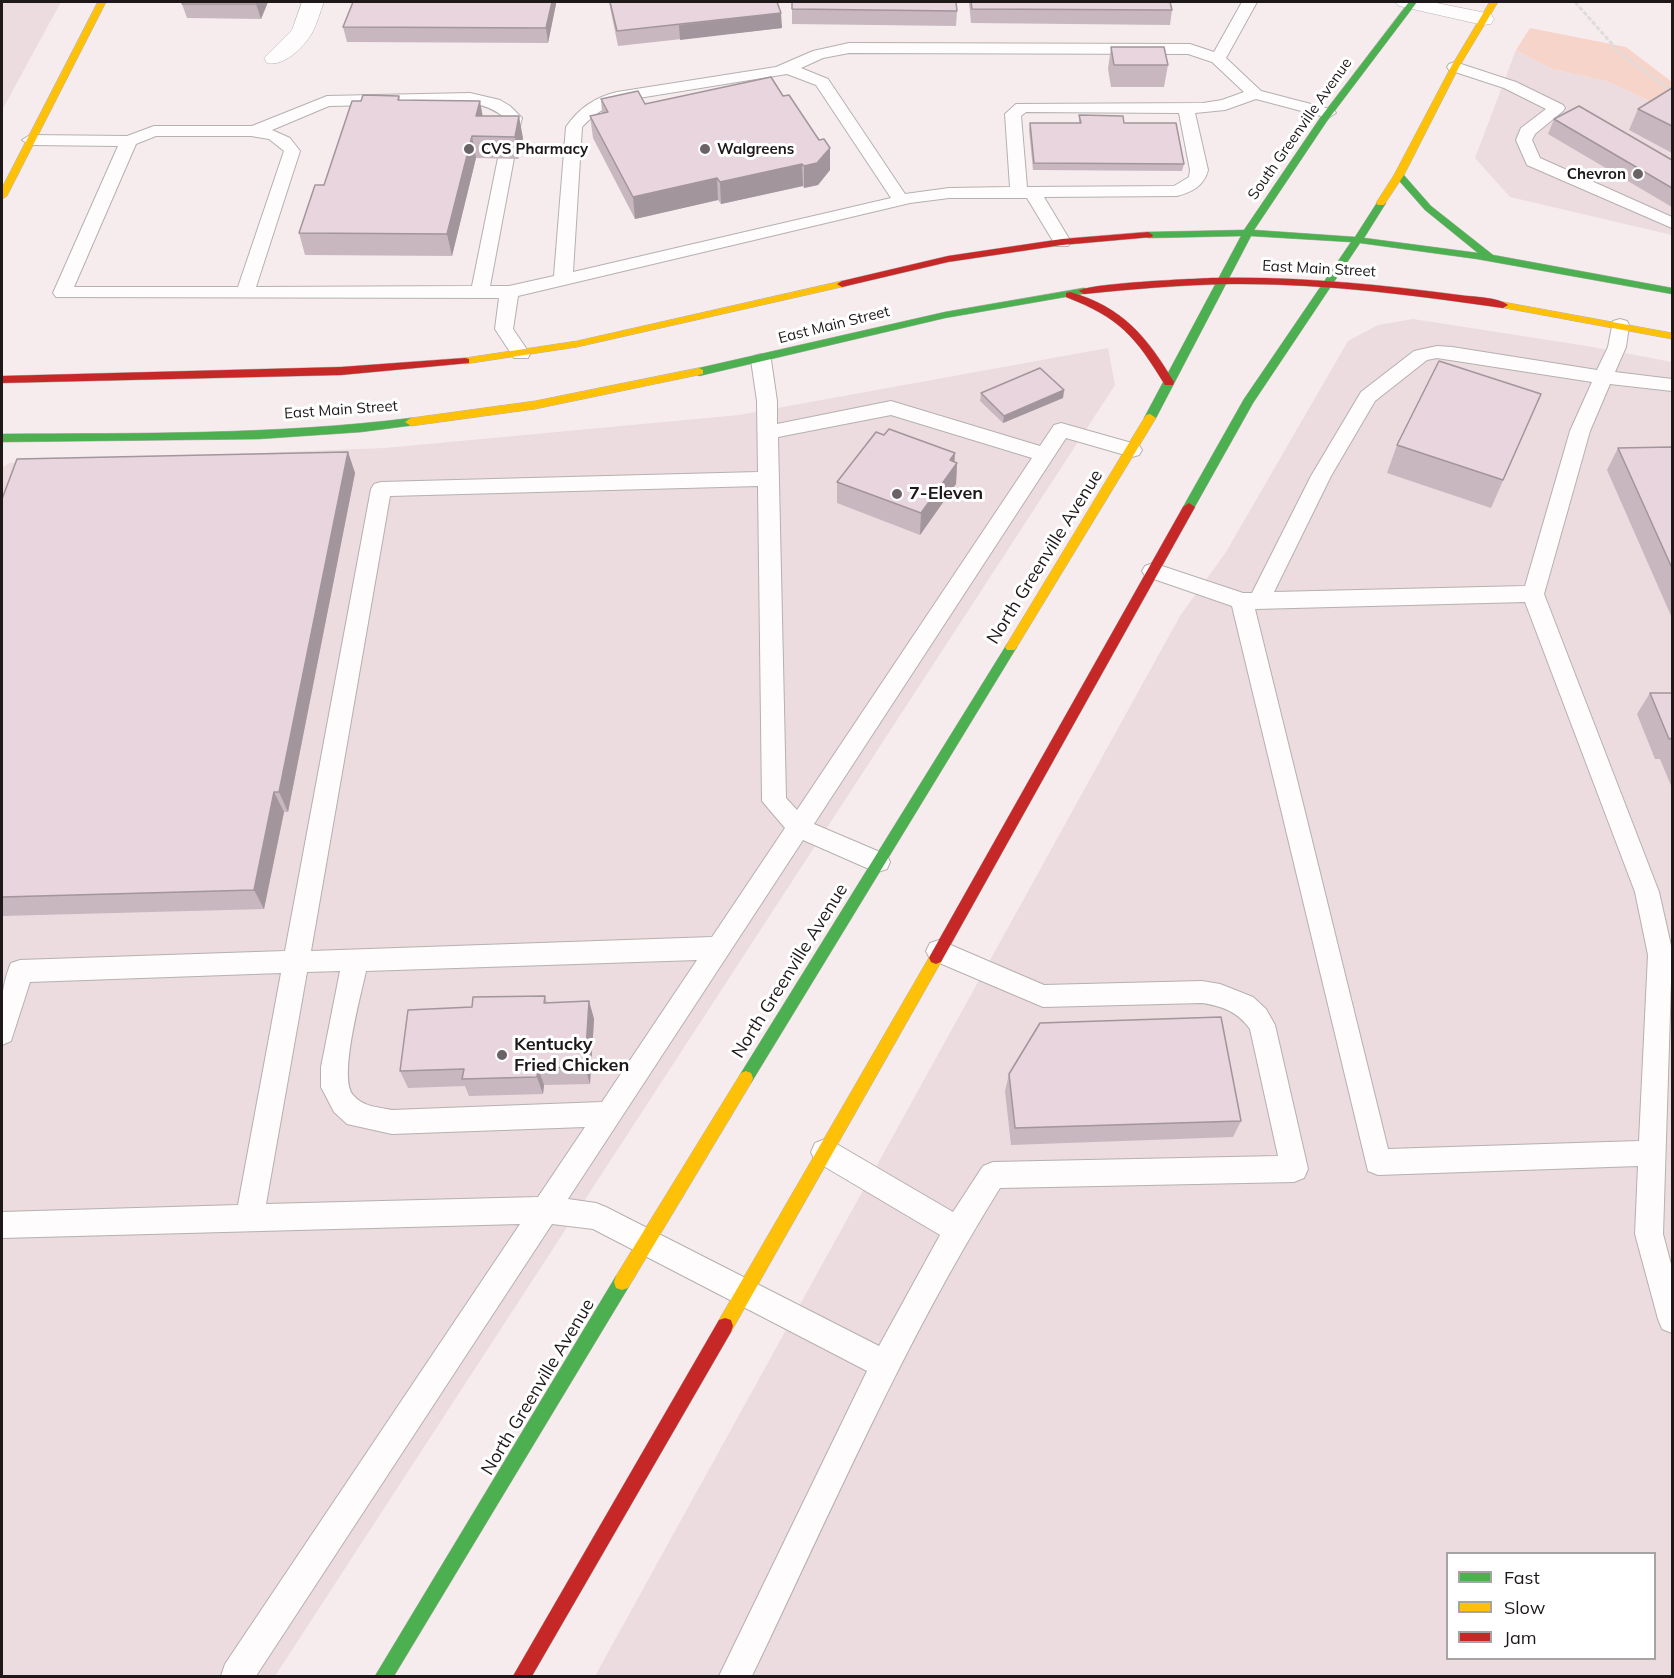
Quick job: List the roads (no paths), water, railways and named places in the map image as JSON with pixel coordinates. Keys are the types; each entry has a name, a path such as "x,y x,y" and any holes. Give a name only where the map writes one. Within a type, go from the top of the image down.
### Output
{"main road":[{"path":"2,196 102,2"},
{"name":"South Greenville Avenue","path":"1222,282 1248,232 1328,112 1411,2"},
{"path":"522,1677 825,1152 1248,402 1329,285 1399,175 1455,67 1488,10"},
{"path":"1399,175 1428,208 1490,257"},
{"name":"East Main Street","path":"2,380 402,368 522,359 948,259 1062,242 1164,234 1248,232 1490,257 1672,291"},
{"name":"East Main Street","path":"2,438 362,428 532,400 592,395 761,360 963,311 1065,294 1138,286 1222,282 1329,285 1450,296 1534,308 1672,336"},
{"name":"North Greenville Avenue","path":"384,1677 646,1242 1132,450 1222,282"},
{"path":"1065,294 1093,303 1126,320 1148,345 1169,382"}],"street":[{"path":"275,58 302,32 313,2"},
{"path":"1411,2 1488,10"}],"lane":[{"path":"1218,59 1249,2"},
{"path":"563,280 574,127 583,115 597,104 617,98 786,69 819,54 849,48 1190,50 1218,59 1255,94 1328,112"},
{"path":"1455,67 1510,85 1557,108 1527,132 1524,140 1533,161 1672,223"},
{"path":"786,69 806,74 822,82 901,200"},
{"path":"1062,242 1026,193 1013,114 1022,107 1186,108 1225,105 1255,94"},
{"path":"255,131 327,101 470,98 488,100 506,108 514,118 510,138"},
{"path":"129,141 62,293 509,292 901,200 949,193 1164,193 1177,191 1189,186 1197,179 1198,170 1186,108"},
{"path":"30,140 129,141 154,131 255,131 279,136 288,143 292,151 245,293"},
{"path":"480,293 506,158"},
{"path":"509,292 504,329 522,359"},
{"path":"1620,325 1617,347 1580,431 1533,594 1647,892 1661,955 1648,1234 1672,1319"},
{"path":"1652,1153 1378,1162 1250,601 1368,397 1420,354 1452,353 1672,386"},
{"path":"761,360 767,401 768,432 774,801 799,828 878,862"},
{"path":"768,432 891,408 1045,455"},
{"path":"237,1677 1061,430 1132,450"},
{"path":"250,1217 381,489 768,479"},
{"path":"1153,571 1250,601 1533,594"},
{"path":"2,1033 20,971 720,948"},
{"path":"735,1677 905,1324 958,1230 993,1175 1294,1169 1262,1024 1255,1012 1236,1000 1202,992 1042,996 939,951"},
{"path":"355,961 334,1066 334,1087 343,1103 356,1115 392,1122 610,1114"},
{"path":"825,1152 958,1230"},
{"path":"2,1225 546,1210 596,1216 885,1365"}],"place":[{"name":"CVS Pharmacy","path":"469,149"},
{"name":"Walgreens","path":"705,149"},
{"name":"Chevron","path":"1638,174"},
{"name":"7-Eleven","path":"897,494"},
{"name":"Kentucky Fried Chicken","path":"502,1055"}]}
